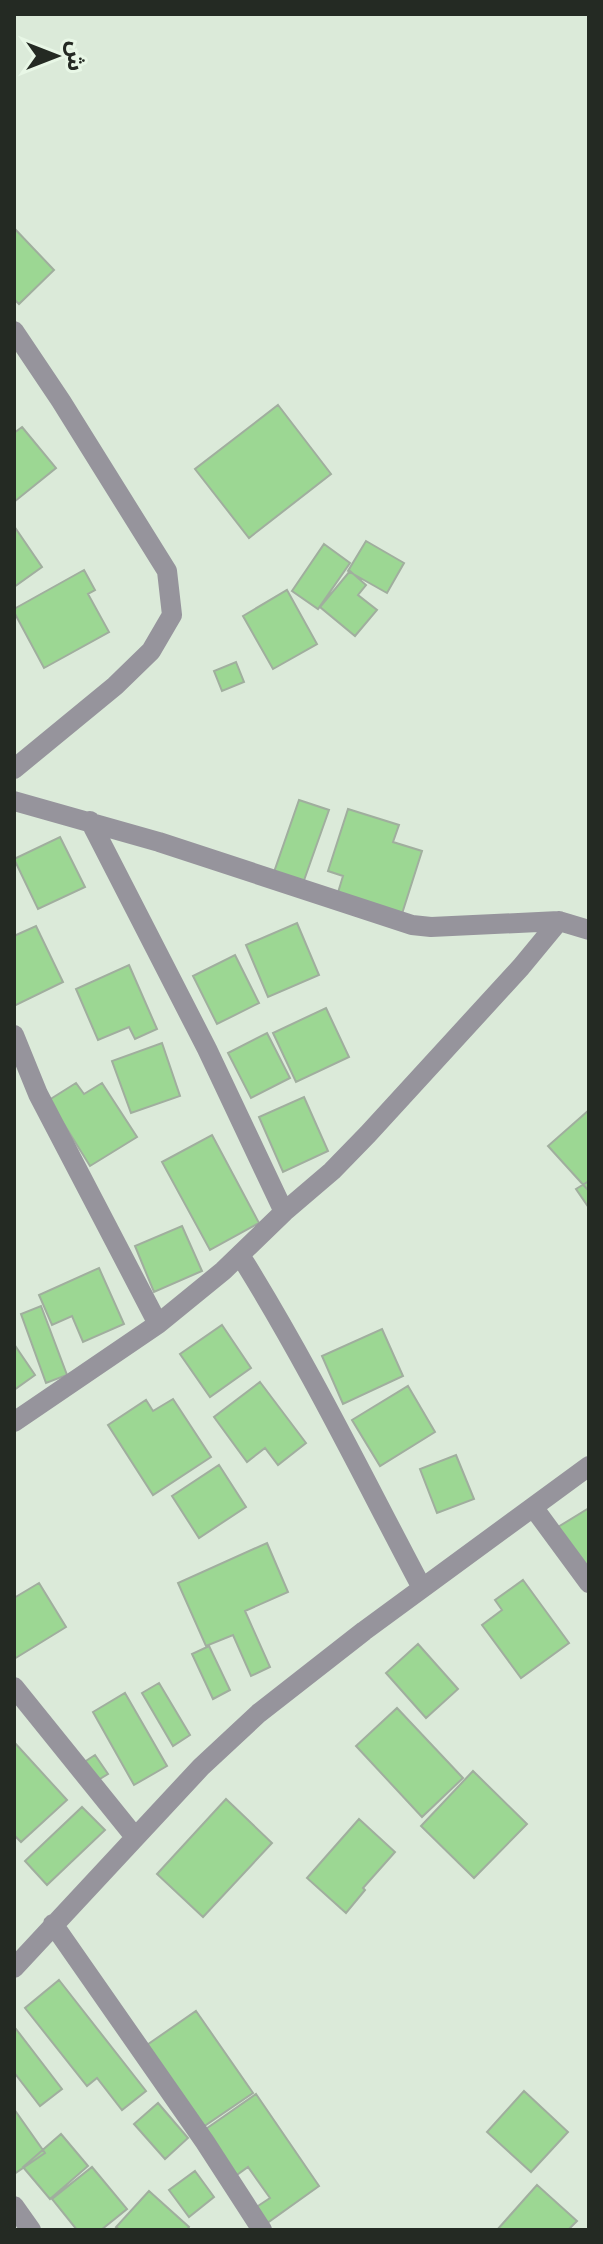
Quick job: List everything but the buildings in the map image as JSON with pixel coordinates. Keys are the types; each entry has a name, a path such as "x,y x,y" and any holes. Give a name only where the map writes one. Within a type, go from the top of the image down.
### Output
{"street":[{"path":"14,331 167,571 172,615 151,651 115,686 14,769"},
{"path":"14,801 159,842 412,925 431,927 559,921 589,930"},
{"path":"90,821 207,1049 284,1212"},
{"path":"14,1422 158,1324 332,1171 521,967 559,921"},
{"path":"14,1035 38,1094 158,1324"},
{"path":"240,1255 325,1400 422,1588"},
{"path":"16,1963 201,1767 259,1713 589,1466"},
{"path":"533,1507 589,1583"},
{"path":"14,1687 135,1837"},
{"path":"53,1924 205,2142 262,2230"},
{"path":"14,2206 31,2230"}]}
